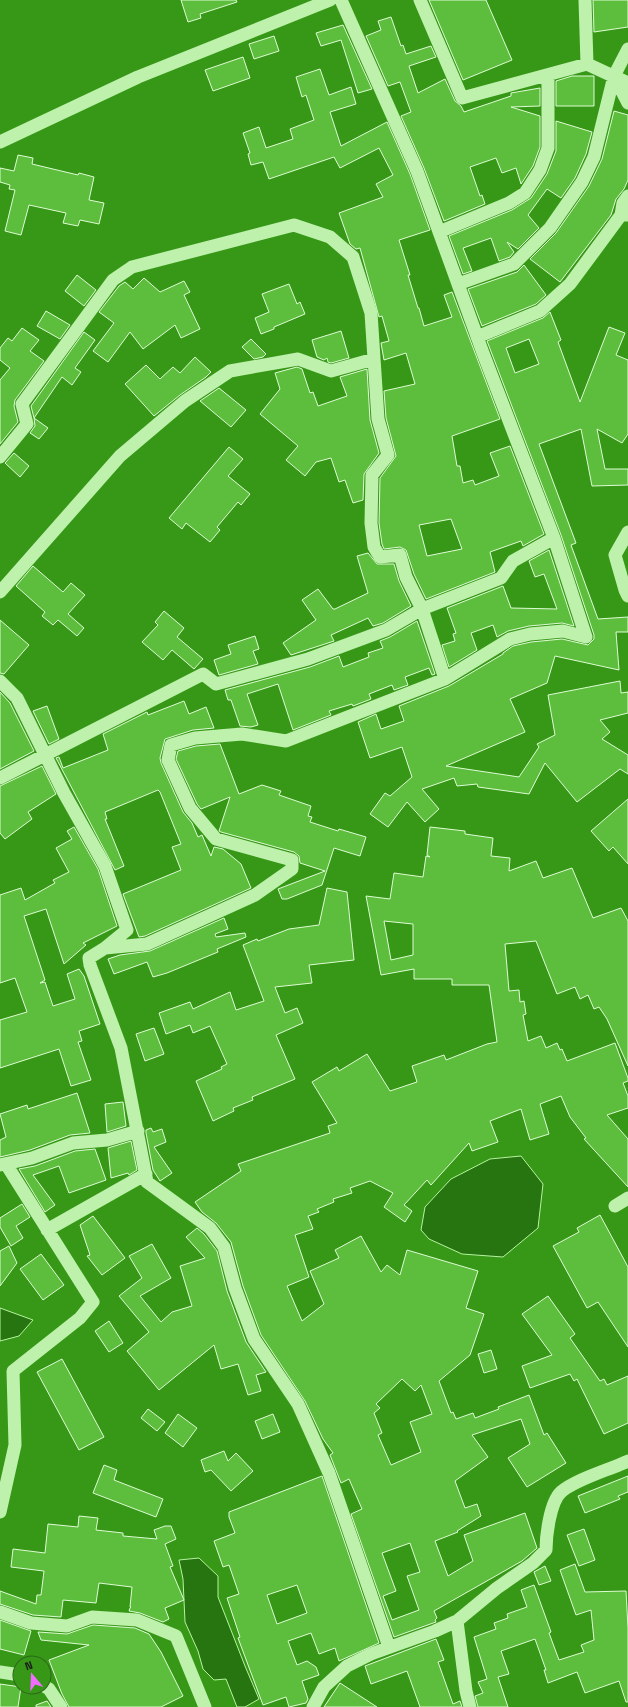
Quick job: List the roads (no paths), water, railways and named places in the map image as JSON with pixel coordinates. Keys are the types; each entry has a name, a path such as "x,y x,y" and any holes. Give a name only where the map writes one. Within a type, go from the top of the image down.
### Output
{"street":[{"path":"0,142 138,77 330,0"},
{"path":"105,948 147,944 255,894 292,869 292,860 216,839 190,808 168,760 171,745 195,738 242,734 286,741 445,679 510,639 530,634 563,631 586,637 554,538 477,337 417,171 341,0"},
{"path":"420,0 462,98 587,64 628,83"},
{"path":"585,0 587,64"},
{"path":"458,284 514,264 550,228 582,182 594,157 614,76 628,49"},
{"path":"439,232 509,203 525,193 540,170 548,148 548,75"},
{"path":"614,76 628,103"},
{"path":"477,337 540,311 570,284 625,215 623,202 628,196"},
{"path":"0,457 27,424 22,404 113,280 132,267 294,225 330,237 353,257 371,313 378,419 388,455 372,475 371,522 374,547 380,557 400,555 406,577 422,609 445,679"},
{"path":"0,592 120,456 185,401 230,371 298,359 331,371 374,359"},
{"path":"628,532 615,555 628,596"},
{"path":"0,778 203,674 216,684 308,659 386,630 422,609 501,578 513,561 554,538"},
{"path":"0,681 17,698 64,793 105,866 127,930 105,948 89,958 90,966 121,1048 147,1182 210,1228 224,1247 235,1288 254,1339 298,1404 329,1473 389,1647"},
{"path":"0,1512 15,1445 13,1371 80,1318 93,1302 3,1164 32,1158 73,1144 106,1140 138,1131"},
{"path":"47,1230 146,1174"},
{"path":"615,1206 628,1198"},
{"path":"314,1707 324,1687 347,1666 371,1654 435,1632 457,1621 497,1588 533,1563 546,1550 546,1529 560,1492 581,1481 628,1461"},
{"path":"0,1612 31,1623 67,1626 92,1617 137,1620 176,1636 205,1707"},
{"path":"457,1621 466,1691 470,1707"},
{"path":"0,1672 12,1674"},
{"path":"52,1694 61,1707"}]}
